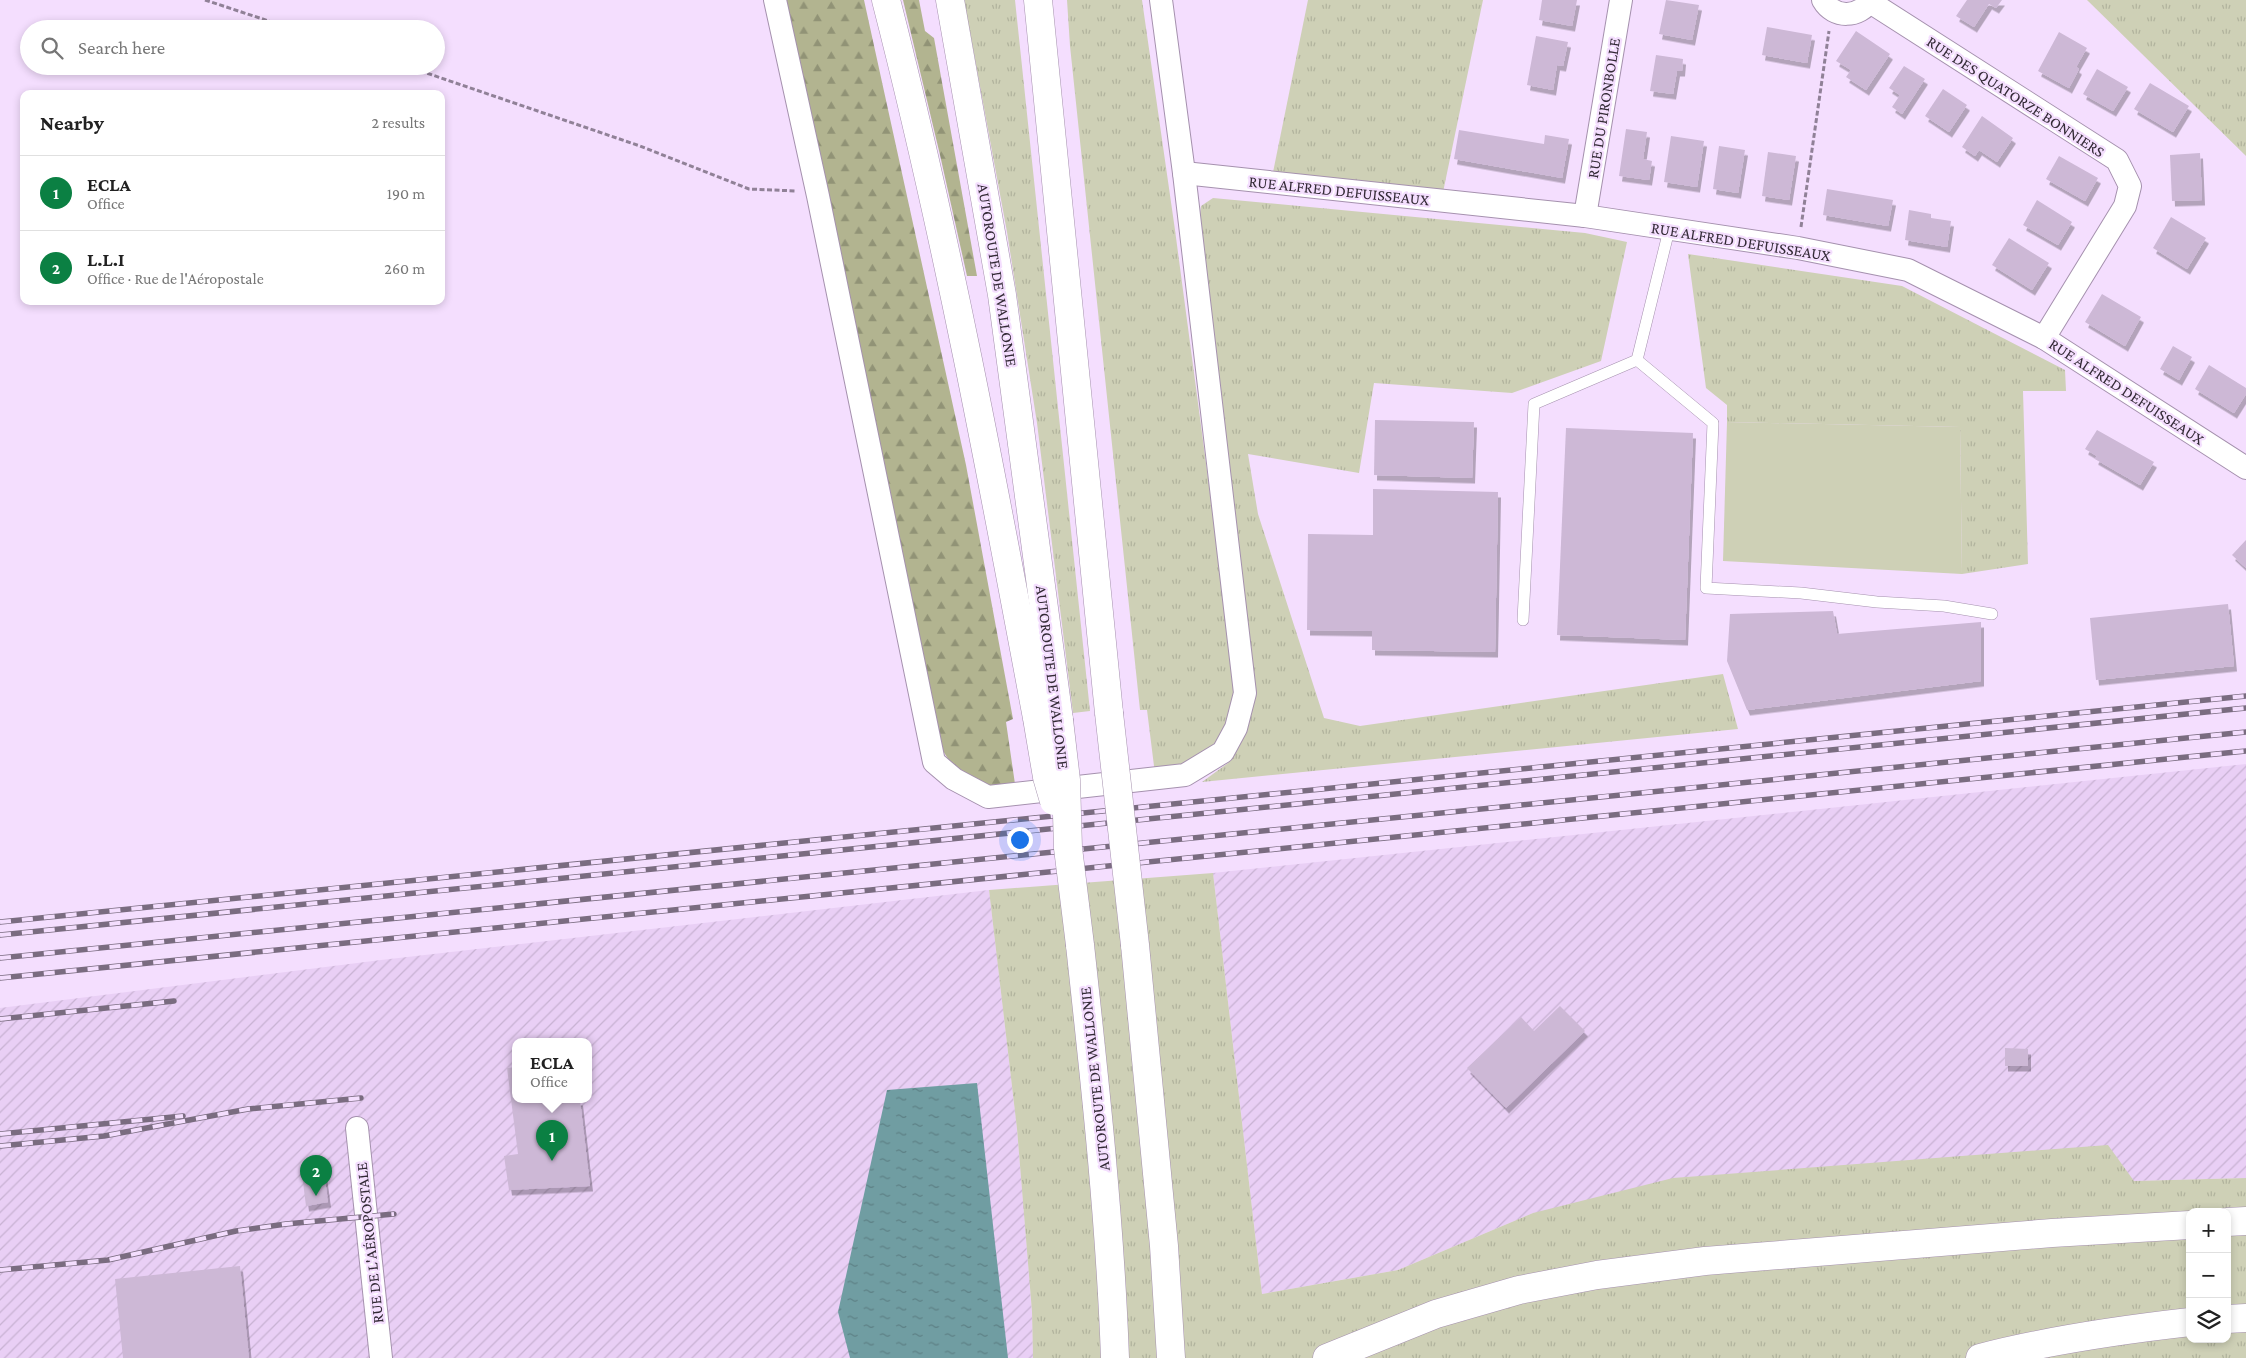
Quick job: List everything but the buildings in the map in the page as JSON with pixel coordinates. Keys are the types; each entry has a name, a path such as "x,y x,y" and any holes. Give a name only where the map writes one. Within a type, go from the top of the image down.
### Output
{"highway":[{"path":"886,0 952,283 984,436 1048,719"},
{"name":"AUTOROUTE DE WALLONIE","path":"950,0 1002,294 1048,719 1066,780 1068,848 1102,1148 1112,1269 1115,1358"},
{"path":"1038,0 1047,107 1109,713 1135,945 1164,1246 1171,1356"},
{"path":"2231,1222 2246,1221"},
{"path":"1327,1358 1436,1314 1519,1290 1596,1275 1706,1260 2052,1233 2186,1225"},
{"path":"2231,1319 2246,1318"},
{"path":"1980,1358 2019,1348 2120,1329 2186,1322"}],"street":[{"path":"775,0 818,196 934,762 954,779 988,797 1185,775 1223,752 1236,728 1245,693 1184,173 1167,59 1161,0"},
{"name":"RUE DU PIRONBOLLE","path":"1586,216 1621,0"},
{"path":"1827,5 1849,14 1864,8 1870,1"},
{"name":"RUE DES QUATORZE BONNIERS","path":"1870,1 2117,160 2130,186 2125,206 2044,338"},
{"name":"RUE ALFRED DEFUISSEAUX","path":"1184,173 1586,216 1798,248 1908,270 2044,338 2244,463"},
{"name":"RUE DE L'AÉROPOSTALE","path":"357,1128 382,1358"}],"lane":[{"path":"1637,360 1669,230"},
{"path":"1637,360 1713,422 1706,588 1801,593 1877,602 1944,606 1992,614"},
{"path":"1523,620 1534,404 1637,360"}],"path":[{"path":"205,0 266,20"},
{"path":"1798,248 1827,5"},
{"path":"432,75 640,146 749,189 763,191 792,190 818,196"}],"shaded area":[{"path":"2246,764 2246,1178 2134,1181 1533,1213 1398,1270 1262,1294 1213,873"},
{"path":"989,890 1017,1129 1032,1312 1033,1358 0,1358 0,1008 381,960"}],"green space":[{"path":"780,0 864,0 966,465 1013,719 1006,722 1016,791 981,786 950,762 938,743"},
{"path":"903,0 919,0 925,31 934,38 977,276 967,276"},
{"path":"964,0 1015,0 1090,711 1073,713 1037,423 1007,232"},
{"path":"1067,0 1142,0 1175,230 1237,696 1230,723 1217,743 1188,762 1155,774 1147,710 1140,710 1070,46"},
{"path":"1308,0 1483,0 1442,197 1269,192"},
{"path":"2087,0 2246,0 2246,156"},
{"path":"1213,198 1585,233 1627,242 1601,361 1512,393 1374,383 1359,473 1248,454 1258,514 1324,718 1360,726 1723,674 1738,729 1202,782 1228,763 1246,727 1197,242 1201,206"},
{"path":"1688,254 1902,286 2065,370 2066,391 2023,391 2028,564 1962,574 1960,427 1727,422 1727,405 1706,388"},
{"path":"1727,422 1960,427 1962,574 1723,561"},
{"path":"1213,873 1262,1294 1398,1270 1533,1213 1673,1178 2108,1145 2134,1181 2246,1178 2246,1358 1033,1358 1032,1312 1017,1129 989,890"}],"water":[{"path":"977,1083 1008,1358 850,1358 838,1312 887,1090"}],"railway":[{"path":"0,922 2246,696"},
{"path":"0,935 2246,708"},
{"path":"0,958 2246,732"},
{"path":"0,978 2246,751"},
{"path":"0,1019 174,1001"},
{"path":"0,1146 104,1136 248,1109 361,1098"},
{"path":"0,1134 183,1116"},
{"path":"0,1270 108,1260 236,1231 286,1224 394,1214"}],"place":[{"name":"ECLA","path":"552,1161"},
{"name":"L.L.I","path":"316,1196"}]}
